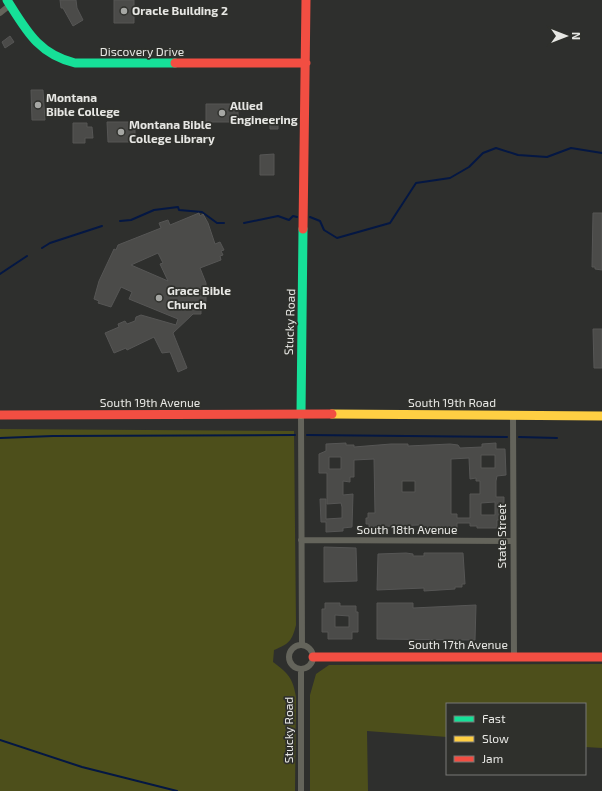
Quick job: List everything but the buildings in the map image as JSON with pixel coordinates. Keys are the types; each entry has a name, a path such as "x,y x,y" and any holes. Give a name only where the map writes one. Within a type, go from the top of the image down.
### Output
{"street":[{"name":"Stucky Road","path":"302,645 301,414 306,0"},
{"name":"Discovery Drive","path":"9,3 41,49 62,61 75,64 306,63"},
{"path":"0,13 9,3"},
{"name":"South 19th Road","path":"301,414 602,416"},
{"name":"South 19th Avenue","path":"0,416 301,414"},
{"name":"State Street","path":"513,415 514,657"},
{"name":"South 18th Avenue","path":"301,540 514,541"},
{"path":"302,645 309,648 313,657 310,665 301,669 293,666 289,658 291,650 302,645"},
{"name":"South 17th Avenue","path":"313,657 602,657"},
{"name":"Stucky Road","path":"301,669 301,791"}],"shaded area":[{"path":"0,429 294,431 296,625 293,635 289,641 283,646 274,650 273,662 289,676 296,697 295,791 0,791"},
{"path":"602,664 602,748 586,747 586,703 446,703 446,737 367,731 368,791 310,791 310,695 316,674 329,665"}],"waterway":[{"path":"310,217 320,221 324,230 337,238 390,223 416,183 450,178 469,167 483,153 496,148 518,155 547,157 571,148 602,153"},
{"path":"120,221 131,220 154,210 178,207 179,210 202,212 217,223 224,223"},
{"path":"244,223 278,216 289,220 293,216 297,217"},
{"path":"42,248 50,243 102,226"},
{"path":"0,274 27,256"},
{"path":"0,438 53,436 295,435"},
{"path":"307,435 507,437"},
{"path":"519,437 557,438"},
{"path":"0,740 82,767 177,791"}],"traffic: fast":[{"path":"7,0 20,21 34,39 51,54 62,59 75,63 175,63"},
{"path":"301,414 303,229"}],"traffic: slow":[{"path":"332,414 602,416"}],"traffic: jam":[{"path":"303,229 306,0"},
{"path":"175,63 306,63"},
{"path":"0,415 332,414"},
{"path":"313,657 602,657"}],"place":[{"name":"Oracle Building 2","path":"124,11"},
{"name":"Montana Bible College","path":"38,105"},
{"name":"Allied Engineering","path":"222,113"},
{"name":"Montana Bible College Library","path":"121,132"},
{"name":"Grace Bible Church","path":"159,298"}]}
